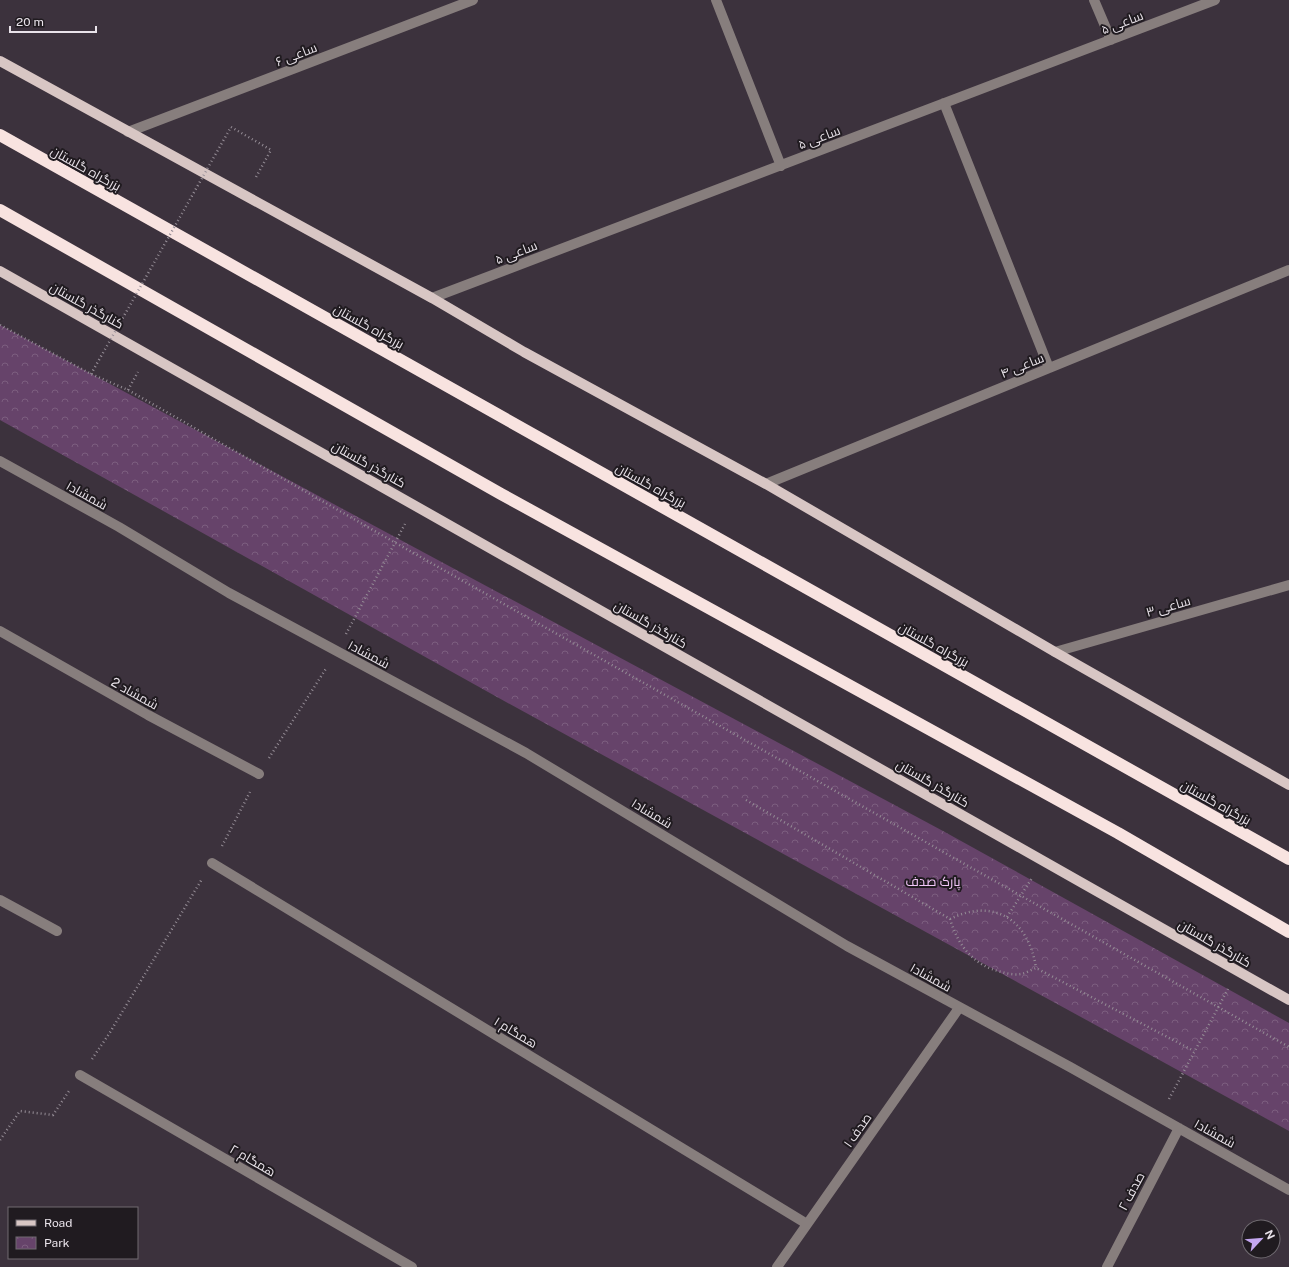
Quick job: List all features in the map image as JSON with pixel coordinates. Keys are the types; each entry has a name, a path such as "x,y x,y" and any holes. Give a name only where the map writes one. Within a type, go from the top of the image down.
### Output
{"highway":[{"name":"بزرگراه گلستان","path":"0,135 1289,859"},
{"path":"0,210 508,498 1118,833 1289,932"}],"main road":[{"path":"0,61 432,298 524,352 766,484 1055,652 1289,785"},
{"name":"کنارگذر گلستان","path":"0,271 1289,1000"}],"street":[{"name":"ساعی ۶","path":"128,132 473,0"},
{"path":"716,0 781,166"},
{"path":"1094,0 1111,40"},
{"name":"ساعی ۵","path":"432,298 1215,0"},
{"path":"944,103 1049,368"},
{"name":"ساعی ۴","path":"766,484 1289,270"},
{"name":"شمشاد۱","path":"0,461 119,527 230,593 526,754 847,946 958,1008 1070,1067 1289,1190"},
{"name":"ساعی ۳","path":"1055,652 1289,585"},
{"name":"شمشاد 2","path":"0,631 148,715 259,774"},
{"name":"همگام ۱","path":"212,863 807,1224"},
{"path":"0,900 57,931"},
{"name":"صدف ۱","path":"777,1267 958,1008"},
{"name":"همگام ۲","path":"80,1075 412,1267"},
{"name":"صدف ۲","path":"1107,1267 1179,1128"}],"path":[{"path":"91,374 231,127 271,150 246,197"},
{"path":"0,329 1,325 91,374 128,390 394,542 1289,1047"},
{"path":"0,1140 20,1111 53,1115 109,1034 212,863 259,774 336,652 394,542 416,506"},
{"path":"746,800 950,919 960,945 980,964 993,970 1007,973 1021,974 1036,968 1194,1052"},
{"path":"1007,917 1044,861"},
{"path":"950,919 963,912 978,910 993,911 1007,917 1026,935 1032,946 1036,968"},
{"path":"1159,1117 1218,1006 1239,972"}],"green space":[{"name":"پارک صدف","path":"0,325 943,831 1289,1023 1289,1131 506,702 0,420"}]}
